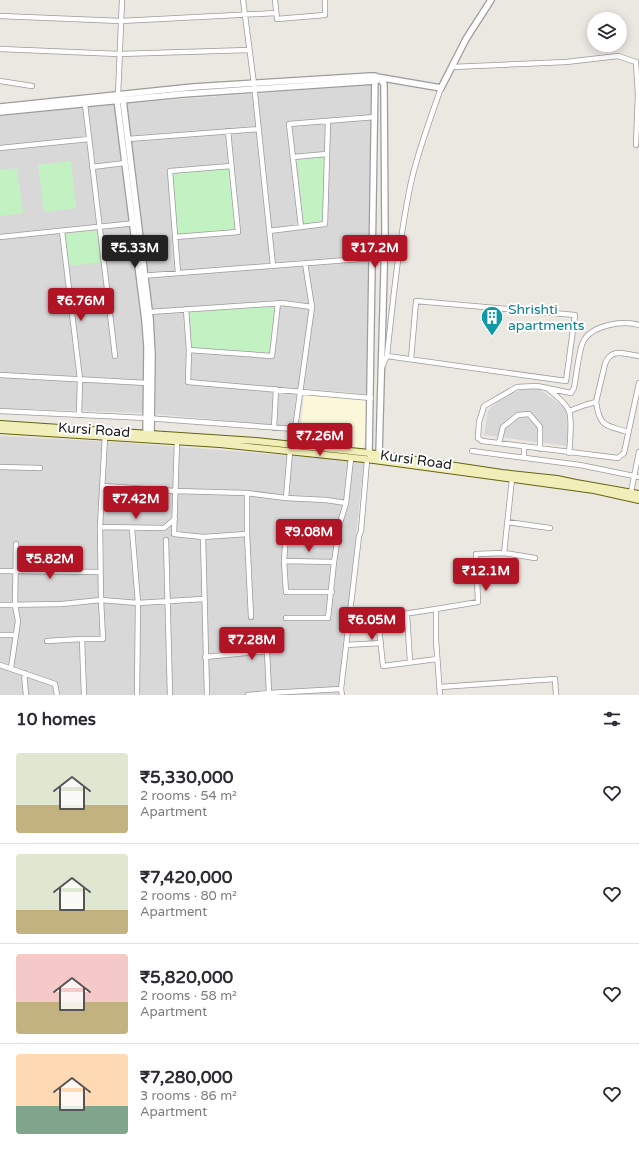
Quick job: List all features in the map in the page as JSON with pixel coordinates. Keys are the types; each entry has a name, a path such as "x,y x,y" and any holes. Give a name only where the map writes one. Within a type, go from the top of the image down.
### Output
{"main road":[{"name":"Kursi Road","path":"0,424 149,436 295,445 368,456 374,460 467,470 594,490 639,500"},
{"name":"Kursi Road","path":"0,430 105,436 149,436 177,441 351,458 379,455 443,467"},
{"name":"Kursi Road","path":"517,478 557,479 639,494"}],"street":[{"path":"122,0 119,54 120,98 125,163 136,223"},
{"path":"243,0 254,86 273,266"},
{"path":"275,0 277,19 325,15 325,0"},
{"path":"382,368 387,356 410,186 424,135 441,88 466,39 491,0"},
{"path":"0,16 121,21 276,13"},
{"path":"0,49 119,54 249,50"},
{"path":"452,67 566,62 618,56 636,62 639,94 636,145"},
{"path":"0,112 85,104 193,87 254,86 376,79 400,80 441,88"},
{"path":"342,695 341,689 359,536 361,531 368,456 371,398 376,79"},
{"path":"374,460 379,455 385,235 384,84 376,79"},
{"path":"0,81 32,86"},
{"path":"0,107 120,98"},
{"path":"120,98 128,139 142,276 149,436"},
{"path":"85,104 115,356"},
{"path":"302,227 289,124 375,117"},
{"path":"269,231 325,224 328,121"},
{"path":"128,139 258,129"},
{"path":"175,237 238,232 228,131"},
{"path":"0,148 89,139"},
{"path":"293,157 327,154"},
{"path":"92,167 125,163"},
{"path":"178,273 170,171 231,166"},
{"path":"0,237 136,223"},
{"path":"62,231 80,379 79,415"},
{"path":"142,276 373,258"},
{"path":"295,445 295,429 312,307 305,263"},
{"path":"142,276 149,312 152,355 148,418"},
{"path":"387,356 566,381 575,315 416,301 411,359"},
{"path":"149,312 278,303 312,307"},
{"path":"189,350 272,356 278,303"},
{"path":"186,309 189,350 188,382 371,398"},
{"path":"639,325 626,322 618,323 600,328 590,333 583,342 573,391 571,393 546,387 518,387 484,406 478,438 482,441 618,458 624,453 628,432 637,404 639,383"},
{"path":"628,432 608,426 602,422 598,417 596,402 607,359 614,353 619,352 639,356"},
{"path":"0,375 147,383"},
{"path":"546,387 569,411 571,443 569,453"},
{"path":"274,428 276,389"},
{"path":"569,411 596,402"},
{"path":"0,411 148,418 295,429"},
{"path":"499,443 503,428 518,415 529,414 540,427 540,449"},
{"path":"47,641 103,639 100,528 105,436"},
{"path":"177,441 174,534 202,537 247,534"},
{"path":"524,446 524,458"},
{"path":"286,498 290,451"},
{"path":"472,451 580,465 636,476"},
{"path":"631,492 636,476 639,452"},
{"path":"286,618 328,618 332,592 334,562 340,523 346,503 351,458"},
{"path":"0,467 40,468"},
{"path":"504,553 508,522 517,478"},
{"path":"103,486 175,491 247,493 346,503"},
{"path":"247,493 247,534 251,617"},
{"path":"100,528 164,528 175,519"},
{"path":"508,522 550,528"},
{"path":"332,592 286,592 284,560 286,533 340,523"},
{"path":"132,529 138,603 137,695"},
{"path":"202,537 207,695"},
{"path":"166,540 170,695"},
{"path":"11,668 18,621 15,605 16,544"},
{"path":"437,658 383,666 378,618 478,602 476,554 504,553 535,558"},
{"path":"284,560 334,562"},
{"path":"0,571 100,572"},
{"path":"0,605 62,604 101,600 138,603 203,599"},
{"path":"436,609 436,640 440,695"},
{"path":"406,614 410,662"},
{"path":"0,635 15,635"},
{"path":"82,639 84,695"},
{"path":"346,645 381,643"},
{"path":"205,657 267,651 269,694"},
{"path":"0,665 55,684 57,695"},
{"path":"24,673 26,695"},
{"path":"440,687 555,679 556,695"},
{"path":"248,695 324,693 341,689"}],"shaded area":[{"path":"371,85 367,394 297,388 293,427 156,414 154,328 127,103"},
{"path":"115,104 144,343 143,413 0,408 0,116"},
{"path":"527,388 542,391 566,409 568,429 567,446 484,435 488,410 504,396"},
{"path":"304,395 368,400 364,448 300,443"},
{"path":"0,436 114,442 364,461 340,695 0,695"}],"green space":[{"path":"325,158 323,221 304,224 297,159"},
{"path":"71,161 76,208 44,212 38,165"},
{"path":"17,168 23,213 0,216 0,170"},
{"path":"229,169 235,230 178,234 173,173"},
{"path":"97,230 101,262 69,266 65,234"},
{"path":"275,306 269,353 192,348 190,312"}],"place":[{"name":"Shrishti apartments","path":"492,336"}]}
